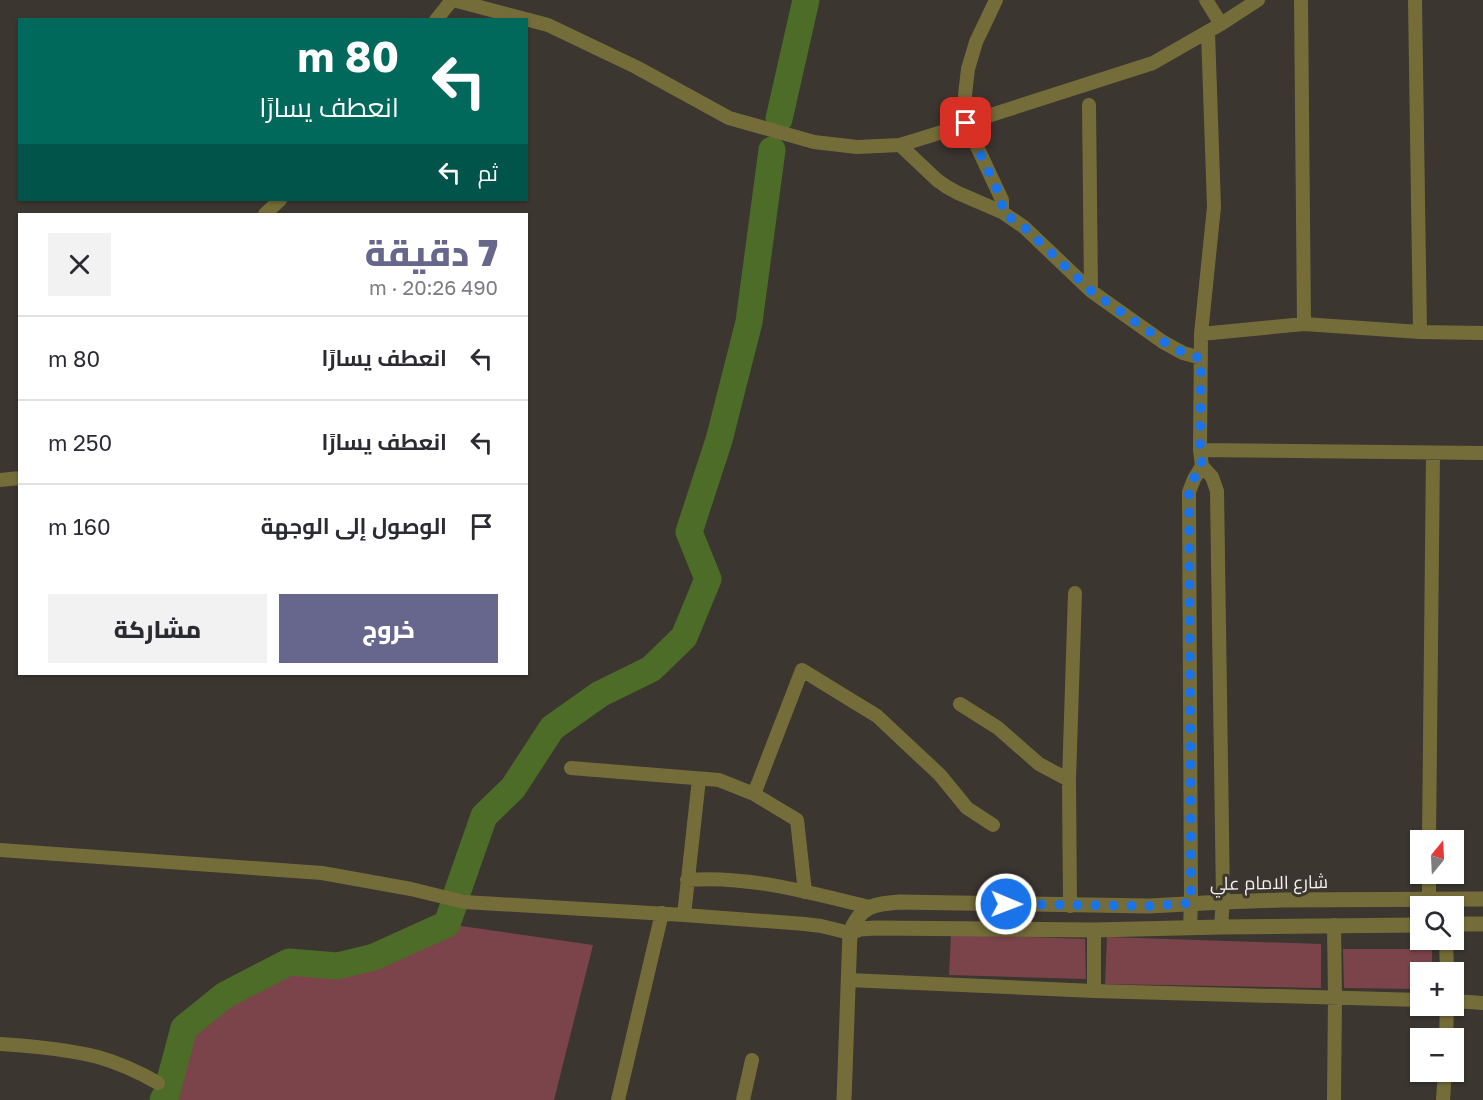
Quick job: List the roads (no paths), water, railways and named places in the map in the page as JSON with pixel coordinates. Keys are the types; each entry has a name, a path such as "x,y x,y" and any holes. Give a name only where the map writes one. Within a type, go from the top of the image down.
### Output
{"street":[{"path":"437,18 452,0 521,18"},
{"path":"996,0 976,42 968,69 965,95 966,123 1002,200 1002,212"},
{"path":"1206,0 1221,24"},
{"path":"528,20 548,25 636,67 729,118 814,142 857,147 900,145 1153,63 1258,0"},
{"path":"1301,0 1304,324"},
{"path":"1415,0 1420,332"},
{"path":"1208,32 1214,207 1201,334 1200,450 1202,466 1212,477 1217,491 1223,902 1221,927"},
{"path":"1089,105 1091,291"},
{"path":"900,145 946,187 1002,212 1024,227 1091,291 1173,348 1201,358"},
{"path":"266,213 279,201"},
{"path":"1201,334 1304,324 1420,332 1483,333"},
{"path":"1200,450 1483,453"},
{"path":"1429,830 1433,453"},
{"path":"1190,927 1189,492 1202,466"},
{"path":"0,480 18,478"},
{"path":"1070,906 1069,780 1076,593"},
{"path":"754,794 802,670 877,716 940,775 967,808 993,825"},
{"path":"960,704 998,728 1039,764 1069,780"},
{"path":"571,768 718,780 754,794 797,820 805,892"},
{"path":"684,915 699,779"},
{"path":"0,850 322,873 411,889 464,902 805,924 850,933 860,929 876,928 1094,930 1410,925"},
{"path":"687,880 705,878 742,880 870,906"},
{"name":"شارع الامام علي","path":"1464,899 1483,899"},
{"name":"شارع الامام علي","path":"870,906 900,902 1149,906 1223,902 1410,900"},
{"path":"844,1100 850,933 858,918 870,906"},
{"path":"618,1100 662,913"},
{"path":"1464,924 1483,924"},
{"path":"1334,925 1334,1100"},
{"path":"1094,930 1094,991"},
{"path":"848,980 1094,991 1410,1000"},
{"path":"1464,1002 1483,1003"},
{"path":"0,1044 39,1047 98,1057 139,1072 158,1083"},
{"path":"743,1100 752,1060"},
{"path":"1443,1100 1444,1082"}],"waterway":[{"path":"779,119 806,0"},
{"path":"457,893 484,816 513,788 552,728 600,694 651,669 684,637 708,579 689,532 719,440 749,322 772,150"},
{"path":"163,1100 184,1028 225,995 289,962 337,966 374,957 447,924 454,904"}]}
